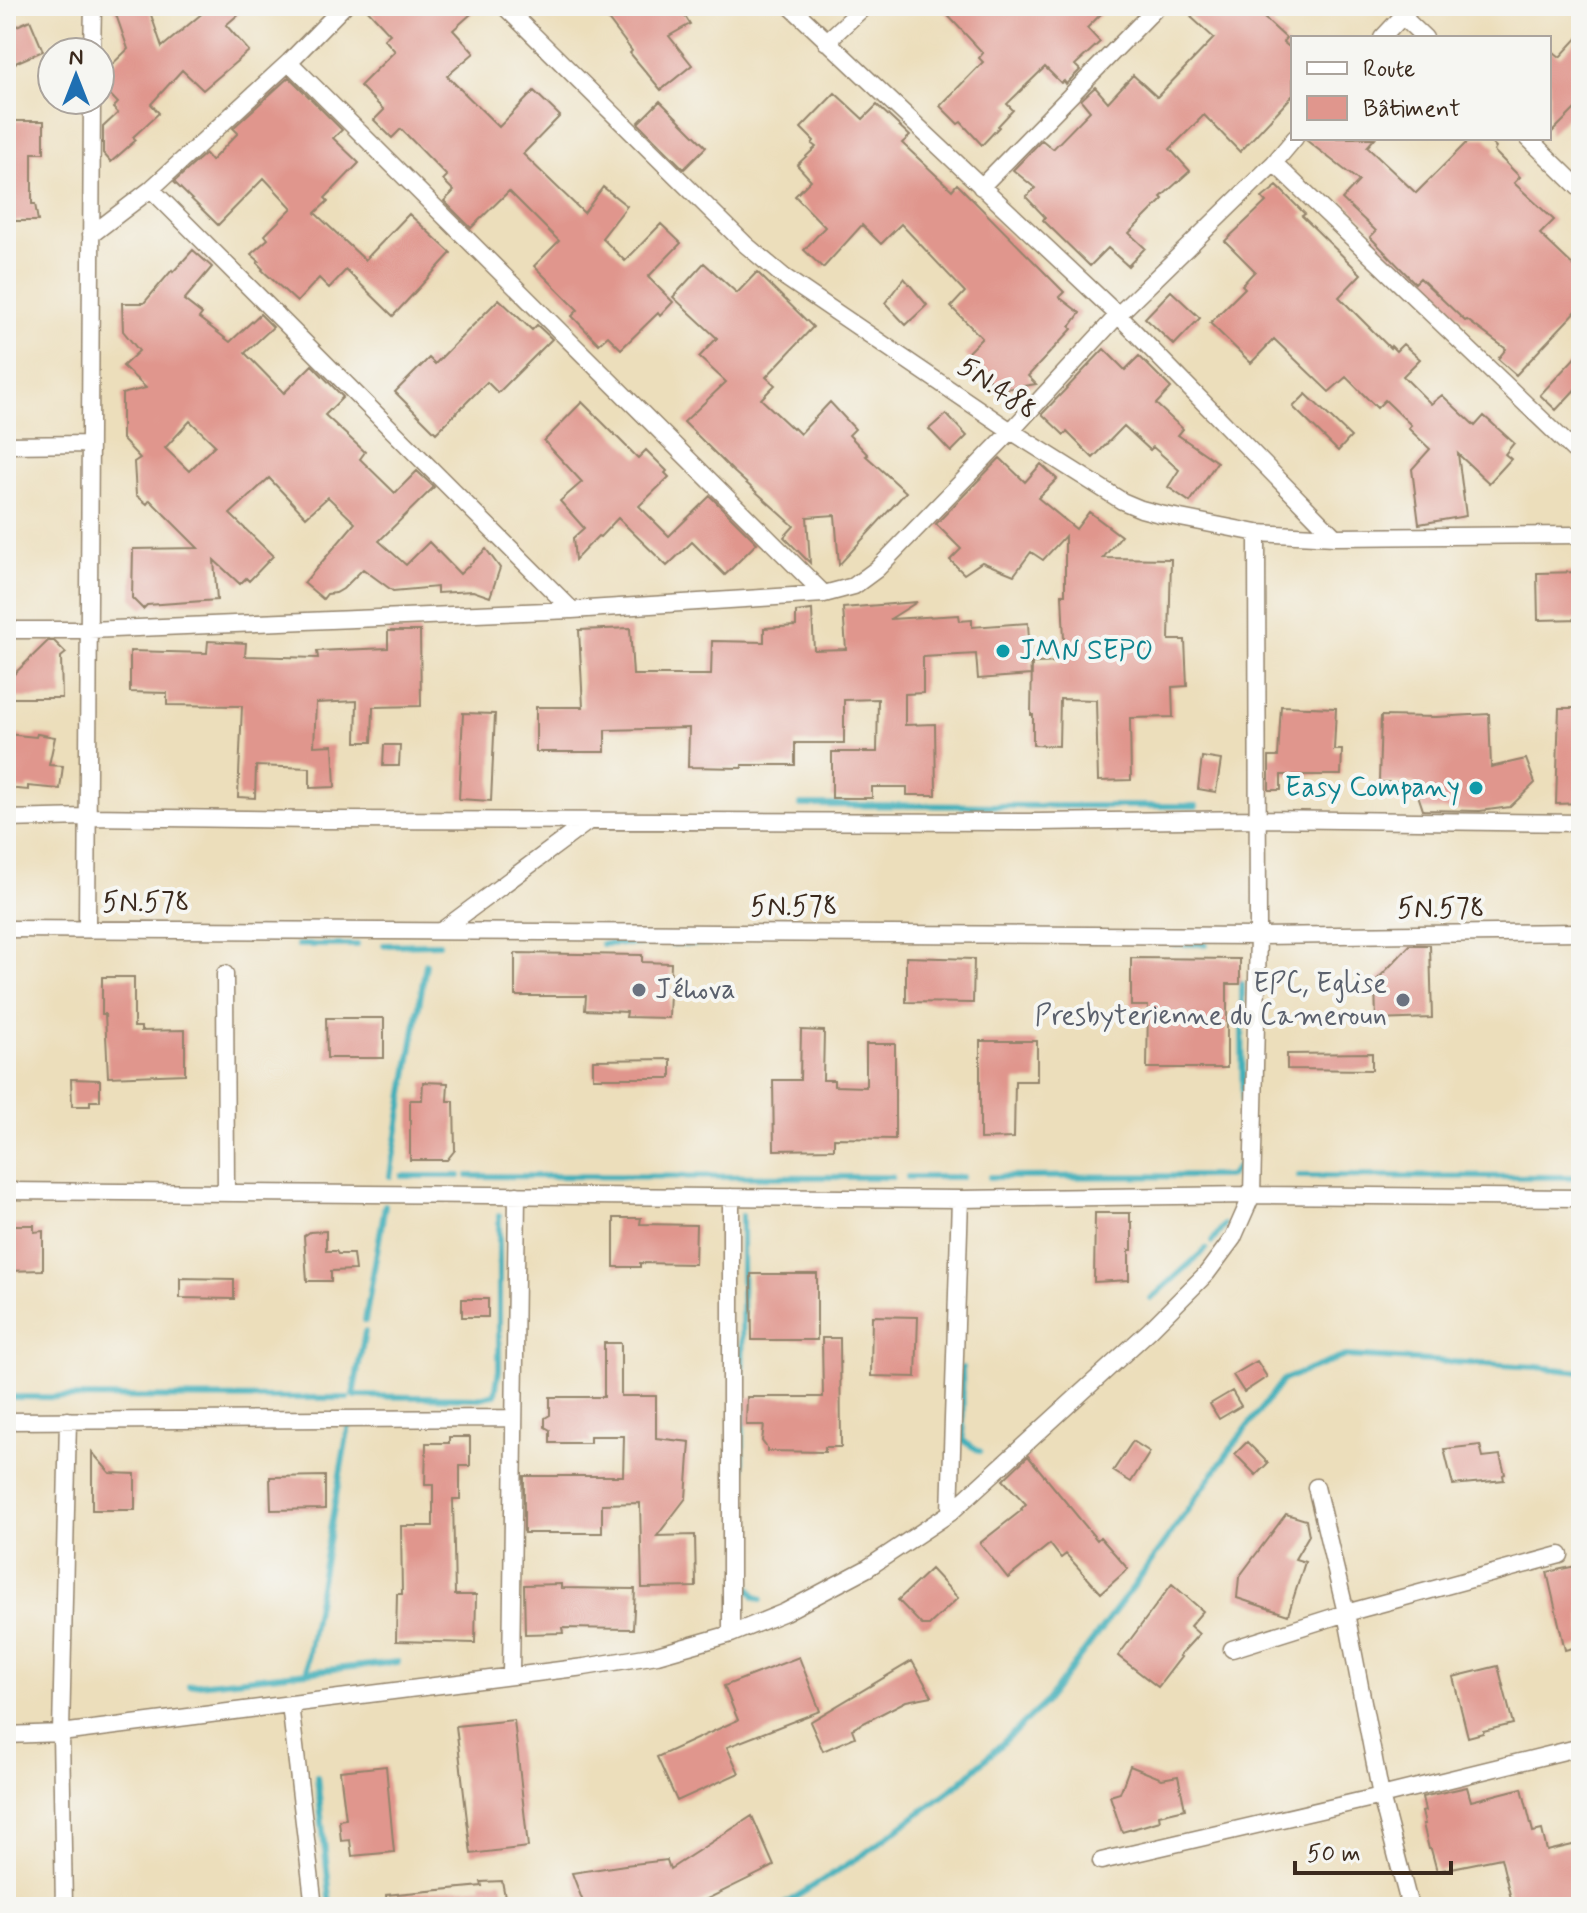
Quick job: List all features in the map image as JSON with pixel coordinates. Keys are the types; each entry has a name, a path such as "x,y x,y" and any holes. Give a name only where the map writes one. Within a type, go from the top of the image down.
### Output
{"street":[{"path":"92,36 93,6"},
{"path":"91,235 151,189 289,62 344,6"},
{"name":"5N.488","path":"504,6 755,253 783,276 1011,431 1122,501 1160,514 1257,533 1335,537 1581,535"},
{"path":"790,6 1118,315 1335,537"},
{"path":"826,42 865,6"},
{"path":"981,187 1158,6"},
{"path":"1384,36 1407,11 1424,36"},
{"path":"289,62 824,594"},
{"path":"87,928 92,116"},
{"path":"6,630 89,630 572,610 824,594 854,586 877,569 1118,315 1274,163 1293,140"},
{"path":"1530,140 1581,190"},
{"path":"1274,163 1581,457"},
{"path":"151,189 572,610"},
{"path":"6,445 90,444"},
{"path":"6,1735 61,1733 584,1667 657,1655 731,1634 785,1612 866,1569 950,1513 1150,1330 1207,1273 1233,1238 1252,1195 1258,936 1257,533"},
{"path":"6,819 1038,822 1258,819 1581,823"},
{"path":"441,931 589,821"},
{"name":"5N.578","path":"6,929 1258,936 1581,932"},
{"path":"225,974 226,1193"},
{"path":"6,1191 960,1199 1252,1195 1581,1198"},
{"path":"511,1675 517,1195"},
{"path":"731,1197 731,1634"},
{"path":"950,1513 960,1199"},
{"path":"6,1421 514,1418"},
{"path":"64,1907 61,1733 68,1420"},
{"path":"1316,1487 1346,1613 1381,1796 1410,1907"},
{"path":"1232,1649 1346,1613 1560,1555"},
{"path":"290,1704 314,1907"},
{"path":"1101,1861 1581,1747"}],"building":[{"path":"113,6 148,6 162,47 211,6 248,6 226,25 249,51 203,90 182,70 151,104 159,113 133,137 136,140 111,162 103,153 103,127 118,113 116,61 128,49"},
{"path":"364,6 480,6 453,30 474,53 447,76 499,127 534,91 560,116 523,154 584,213 603,187 627,206 602,238 625,261 661,224 681,243 648,277 673,302 660,316 658,313 621,349 608,336 599,344 572,316 578,310 534,266 559,241 509,191 471,228 444,201 454,191 443,180 447,176 401,129 392,138 374,120 384,110 360,86 395,51 384,39 390,34"},
{"path":"598,6 679,6 690,24 669,36 692,65 661,90 630,53 632,51"},
{"path":"939,6 1109,6 1087,28 1100,42 1075,65 1080,70 1066,84 1045,67 1007,104 1013,110 982,145 961,122 958,124 940,106 983,62 979,58 983,53"},
{"path":"1202,6 1251,6 1286,38 1283,42 1291,48 1291,97 1240,152 1204,115 1170,149 1190,171 1161,197 1163,199 1129,233 1145,248 1128,266 1108,248 1090,266 1043,220 1045,217 1026,197 1035,188 1013,170 1042,140 1053,149 1090,111 1081,100 1095,87 1108,102 1133,75 1157,97 1214,38 1191,17"},
{"path":"30,20 37,36 36,54 6,67 6,31"},
{"path":"1581,34 1581,103 1551,133 1551,50 1560,57"},
{"path":"289,77 342,130 333,138 359,163 325,198 328,201 315,213 365,260 409,214 451,253 393,316 346,270 329,288 319,278 297,302 262,270 257,263 259,261 251,254 268,239 265,235 292,208 264,178 218,225 174,182 205,154 211,161 238,133 233,128"},
{"path":"835,93 863,119 877,105 910,136 902,143 952,190 957,184 1064,292 1059,297 1080,313 1070,327 1072,329 1028,376 1036,384 1000,390 965,355 982,338 951,307 965,292 901,224 881,244 862,225 823,268 804,250 825,227 795,196 811,180 797,165 816,147 801,128"},
{"path":"660,101 706,147 684,169 638,123"},
{"path":"6,121 44,121 44,153 32,153 32,204 35,204 38,221 6,221"},
{"path":"1306,140 1373,140 1367,147 1416,193 1469,140 1488,140 1496,148 1494,151 1520,177 1514,183 1554,220 1540,234 1581,273 1581,306 1516,375 1498,359 1506,349 1465,321 1420,278 1415,283 1370,237 1376,231 1342,199 1359,181"},
{"path":"1277,186 1305,214 1302,216 1361,274 1339,297 1390,348 1396,351 1403,344 1420,359 1403,376 1431,404 1442,395 1475,426 1484,416 1514,443 1505,454 1511,459 1489,483 1458,454 1466,516 1419,524 1412,469 1430,449 1385,400 1377,408 1346,377 1329,392 1274,339 1251,363 1210,323 1245,288 1242,285 1255,271 1225,241 1266,202 1262,198"},
{"path":"193,250 212,267 184,300 202,314 199,318 230,342 260,314 273,327 245,353 284,393 312,365 343,397 325,415 365,452 360,459 395,493 417,471 434,487 379,541 406,565 429,542 460,574 486,549 500,568 490,597 473,591 437,593 437,587 393,591 363,569 343,589 327,594 323,599 304,583 355,523 328,497 306,517 269,478 230,514 273,556 249,581 246,578 240,584 214,560 217,600 147,605 143,609 132,598 133,549 198,548 150,500 147,504 136,495 134,462 140,458 122,439 122,394 146,388 123,366 139,351 123,331 122,303 144,303","holes":["190,421 215,445 189,471 165,448"]},
{"path":"704,263 737,293 757,272 813,327 766,377 775,385 761,399 800,434 830,402 855,429 849,435 866,456 906,492 839,565 835,515 807,517 810,563 784,537 794,526 684,422 726,382 699,357 717,338 673,297"},
{"path":"904,278 927,305 906,325 885,303"},
{"path":"1171,291 1200,318 1174,345 1145,318"},
{"path":"499,299 532,330 537,325 552,339 498,393 487,382 436,433 395,392 429,358 435,364"},
{"path":"1104,349 1125,370 1139,356 1171,388 1156,404 1183,429 1178,435 1217,462 1190,502 1168,487 1179,470 1153,447 1150,450 1124,426 1093,458 1067,432 1064,435 1042,414"},
{"path":"1581,351 1581,383 1556,410 1540,395"},
{"path":"1306,394 1351,437 1338,451 1293,407"},
{"path":"582,402 638,458 646,450 667,471 665,473 669,477 639,506 669,536 710,496 757,543 725,575 692,542 667,566 618,518 575,560 573,538 584,528 560,501 582,482 544,441"},
{"path":"946,414 967,436 951,452 929,429"},
{"path":"1000,458 1025,482 1041,464 1057,479 1038,498 1076,529 1089,512 1121,536 1103,558 1171,559 1169,640 1185,640 1187,686 1172,687 1173,717 1130,718 1131,780 1098,781 1096,700 1060,699 1059,746 1033,745 1032,663 1065,662 1062,594 1065,594 1065,536 1043,560 1031,552 1014,575 982,562 964,574 950,560 961,549 936,524"},
{"path":"1581,572 1581,619 1538,620 1537,573"},
{"path":"917,602 890,619 959,615 960,621 972,620 972,627 1028,623 1031,675 978,679 976,654 923,657 923,693 905,694 905,725 935,724 936,795 907,795 907,787 872,787 872,798 832,798 832,752 877,752 878,699 844,700 844,743 795,743 795,765 688,767 689,728 605,730 605,752 536,752 536,707 583,707 579,630 630,628 633,675 711,675 712,641 764,642 764,628 796,626 796,612 812,610 814,650 846,649 843,608"},
{"path":"388,631 420,631 421,706 373,707 372,742 356,742 357,701 316,703 314,746 333,745 335,787 310,788 310,768 256,766 255,798 238,797 242,706 167,705 167,693 130,692 130,651 207,653 208,641 246,643 245,656 318,658 317,651 388,648"},
{"path":"48,641 54,641 66,653 61,657 62,698 6,698 6,682"},
{"path":"1281,706 1336,708 1334,750 1342,750 1341,775 1281,775 1281,790 1269,790 1269,757 1278,757"},
{"path":"1559,708 1581,708 1581,803 1556,804"},
{"path":"463,713 495,714 491,801 459,799"},
{"path":"1489,714 1491,767 1526,759 1535,783 1510,807 1480,811 1423,810 1414,783 1379,782 1381,716"},
{"path":"6,734 55,737 49,765 63,766 60,789 28,786 28,790 6,788"},
{"path":"384,745 400,745 399,766 383,766"},
{"path":"1202,757 1221,760 1216,792 1198,789"},
{"name":"EPC, Eglise Presbyterienne du Cameroun","path":"1410,945 1430,945 1432,1018 1376,1020 1375,982"},
{"path":"515,953 642,955 642,962 671,963 669,1018 626,1017 627,1012 585,1010 586,996 515,996"},
{"path":"906,957 974,959 973,1003 906,1002"},
{"path":"1131,958 1240,959 1240,984 1227,984 1227,1068 1147,1068 1148,1006 1131,1006"},
{"path":"102,977 134,977 134,1027 141,1027 141,1031 185,1030 185,1074 108,1077"},
{"path":"326,1018 384,1018 384,1058 327,1058"},
{"path":"801,1030 824,1031 823,1080 834,1080 834,1086 866,1087 866,1044 895,1044 895,1139 834,1138 834,1149 774,1150 773,1080 800,1080"},
{"path":"980,1041 1037,1041 1037,1081 1015,1081 1014,1138 980,1139"},
{"path":"1372,1053 1372,1070 1287,1069 1287,1054"},
{"path":"671,1059 671,1078 593,1078 593,1060"},
{"path":"71,1079 100,1080 100,1101 90,1101 90,1106 72,1106"},
{"path":"423,1082 448,1083 447,1101 454,1101 455,1150 447,1160 410,1160 410,1100 422,1100"},
{"path":"1095,1213 1130,1213 1132,1250 1129,1250 1129,1280 1094,1282"},
{"path":"614,1218 641,1218 640,1224 696,1225 695,1264 640,1263 640,1267 614,1267"},
{"path":"6,1225 34,1225 34,1232 43,1231 43,1270 6,1271"},
{"path":"326,1231 326,1251 353,1254 355,1270 331,1271 331,1281 307,1281 304,1236 310,1232"},
{"path":"751,1274 817,1274 817,1340 752,1340"},
{"path":"180,1278 234,1279 234,1299 180,1298"},
{"path":"462,1299 488,1299 488,1317 462,1317"},
{"path":"872,1316 918,1317 916,1377 871,1376"},
{"path":"822,1338 840,1338 841,1447 825,1447 825,1452 767,1451 762,1441 764,1425 746,1425 747,1397 823,1397"},
{"path":"604,1343 621,1343 621,1396 656,1396 656,1438 690,1442 686,1498 657,1536 695,1535 696,1587 642,1588 640,1503 602,1504 602,1533 524,1533 524,1476 623,1476 624,1436 590,1436 590,1443 550,1443 550,1430 545,1427 545,1418 550,1415 550,1397 604,1397"},
{"path":"1257,1361 1267,1377 1244,1392 1233,1375"},
{"path":"1232,1391 1241,1406 1219,1419 1210,1404"},
{"path":"449,1437 470,1437 470,1466 460,1466 460,1499 453,1499 455,1595 476,1595 475,1643 396,1641 397,1594 402,1594 401,1526 433,1526 433,1485 425,1485 426,1443 449,1443"},
{"path":"1133,1441 1150,1452 1131,1482 1113,1471"},
{"path":"1247,1442 1268,1463 1256,1475 1235,1454"},
{"path":"1480,1445 1483,1457 1500,1455 1504,1480 1453,1485 1444,1449"},
{"path":"92,1452 110,1473 135,1474 135,1510 92,1510"},
{"path":"1028,1456 1097,1540 1100,1537 1128,1569 1101,1593 1066,1554 1061,1558 1050,1544 1008,1578 980,1543 1026,1504 1003,1480"},
{"path":"325,1476 325,1509 271,1510 270,1477"},
{"path":"1286,1514 1306,1520 1309,1535 1295,1559 1305,1562 1288,1615 1237,1598 1239,1577"},
{"path":"1581,1565 1581,1646 1565,1650 1547,1572"},
{"path":"931,1569 958,1598 929,1625 922,1625 898,1600"},
{"path":"561,1584 561,1588 635,1589 633,1629 562,1628 563,1633 525,1634 524,1585"},
{"path":"1172,1584 1203,1611 1190,1626 1199,1634 1158,1687 1118,1656"},
{"path":"799,1657 820,1711 727,1747 739,1773 677,1801 657,1757 738,1720 724,1686"},
{"path":"912,1661 932,1696 906,1701 852,1729 855,1737 823,1751 810,1722"},
{"path":"1498,1666 1513,1724 1468,1737 1453,1677"},
{"path":"514,1720 528,1847 471,1854 456,1726"},
{"path":"386,1766 394,1852 352,1856 350,1840 341,1841 339,1820 346,1819 340,1771"},
{"path":"1130,1766 1162,1779 1178,1776 1185,1809 1159,1815 1160,1821 1122,1832 1110,1796 1120,1793"},
{"path":"1467,1787 1471,1801 1522,1788 1533,1832 1542,1830 1547,1851 1581,1843 1581,1907 1513,1907 1501,1858 1437,1871 1423,1824 1422,1812 1425,1811 1422,1797"},
{"path":"752,1816 774,1866 691,1907 585,1907 572,1873 667,1860 670,1869"},
{"path":"502,1881 507,1907 387,1907 386,1895 482,1886 481,1882"}],"waterway":[{"path":"801,805 1055,806"},
{"path":"1059,806 1196,806"},
{"path":"672,944 727,943"},
{"path":"384,945 439,944"},
{"path":"602,944 652,944"},
{"path":"1174,944 1205,944"},
{"path":"298,945 357,945"},
{"path":"390,1176 426,964"},
{"path":"1230,1175 1243,1162 1242,984"},
{"path":"402,1176 459,1176"},
{"path":"468,1176 892,1177"},
{"path":"990,1177 1227,1176"},
{"path":"1299,1176 1581,1177"},
{"path":"908,1177 962,1177"},
{"path":"365,1321 385,1205"},
{"path":"355,1396 480,1398 495,1394 499,1370 499,1216"},
{"path":"742,1216 743,1579 755,1596 761,1599"},
{"path":"1212,1242 1224,1225"},
{"path":"1151,1299 1206,1249"},
{"path":"353,1395 365,1332"},
{"path":"780,1907 864,1854 960,1783 1045,1703 1283,1380 1345,1356 1581,1372"},
{"path":"962,1368 963,1441 980,1451"},
{"path":"6,1397 347,1398"},
{"path":"307,1672 349,1424"},
{"path":"189,1685 398,1662"},
{"path":"317,1777 331,1907"}],"place":[{"name":"JMN SEPO","path":"1003,651"},
{"name":"Easy Company","path":"1476,788"},
{"name":"Jéhova","path":"639,990"},
{"name":"EPC, Eglise Presbyterienne du Cameroun","path":"1403,1000"}]}
